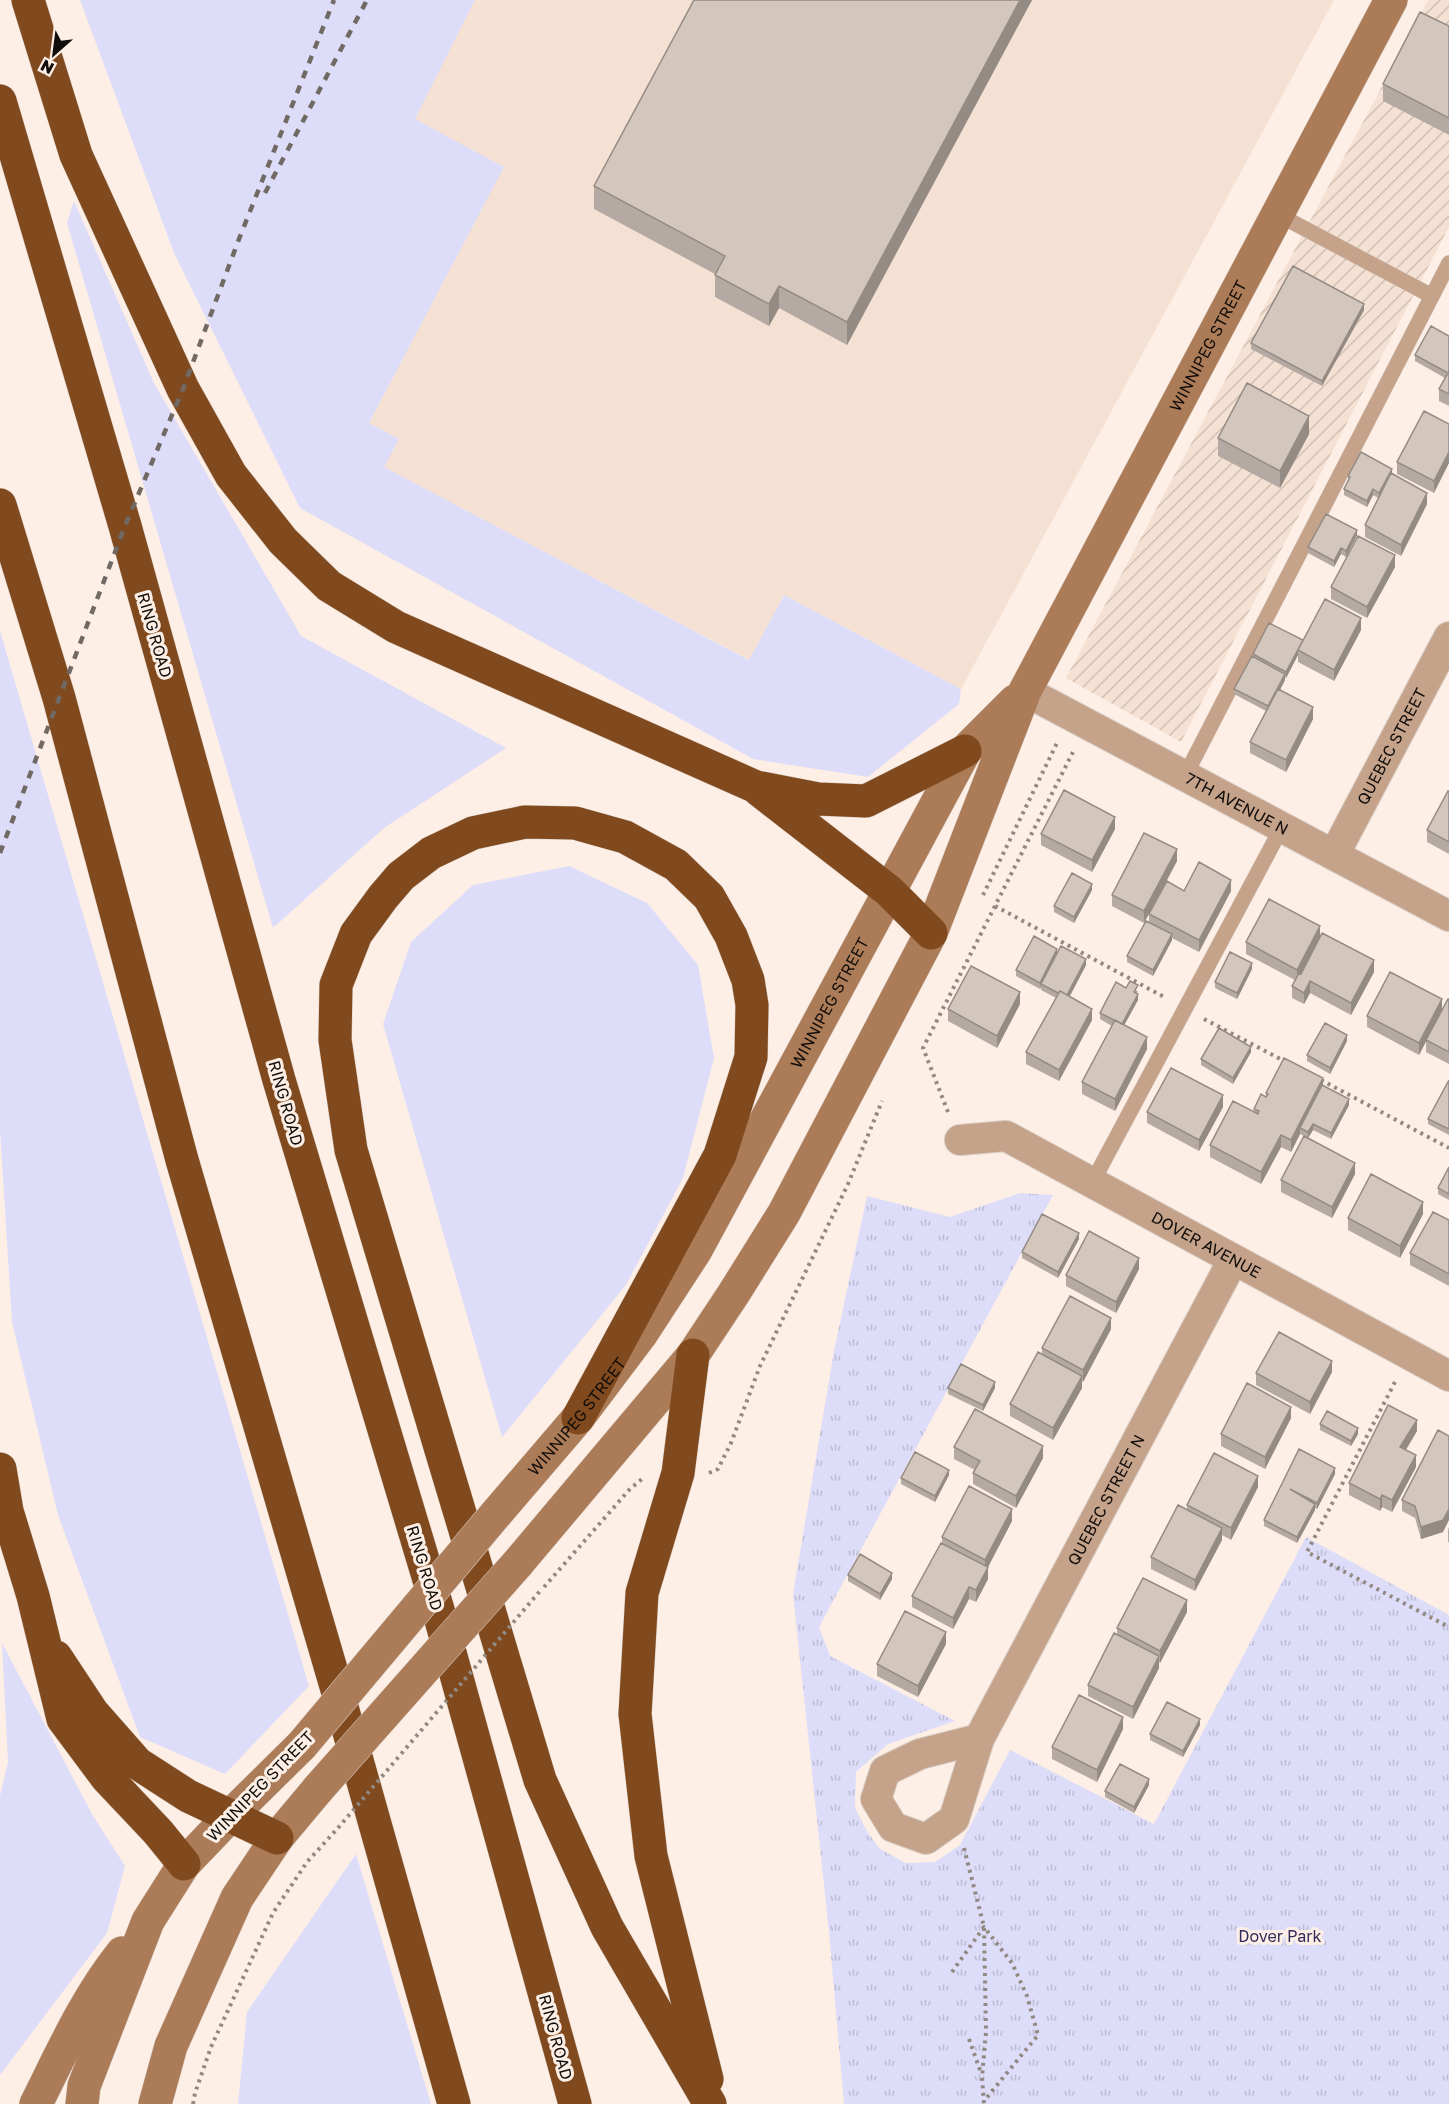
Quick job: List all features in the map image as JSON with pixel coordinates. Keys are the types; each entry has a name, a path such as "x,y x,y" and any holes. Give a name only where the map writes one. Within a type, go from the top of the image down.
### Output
{"highway":[{"path":"28,0 76,154 183,388 231,475 284,541 329,586 396,627 756,787 818,798 866,801 965,751"},
{"name":"RING ROAD","path":"0,101 128,538 282,1091 439,1613 574,2104"},
{"path":"0,505 59,698 182,1160 341,1705 454,2104"},
{"path":"756,787 889,891 931,933"},
{"path":"578,1418 720,1155 752,1057 752,1005 748,980 731,936 709,897 676,865 625,837 575,823 525,822 473,833 431,853 401,876 356,934 336,986 335,1040 351,1150 540,1780 608,1927 712,2104"},
{"path":"693,1355 678,1473 642,1593 635,1714 651,1856 712,2104"},
{"path":"0,1469 7,1511 33,1596 63,1719 107,1778 184,1864"},
{"path":"42,1635 93,1713 137,1763 188,1796 277,1838"}],"main road":[{"name":"WINNIPEG STREET","path":"155,2104 171,2046 203,1970 237,1898 277,1838 518,1563 693,1355 784,1213 931,933 1025,691 1390,0"},
{"name":"WINNIPEG STREET","path":"82,2104 84,2086 148,1921 184,1864 302,1746 578,1418 642,1334 696,1250 965,751 1025,691"},
{"path":"36,2104 75,2027 107,1972 148,1921"}],"street":[{"name":"QUEBEC STREET","path":"1334,855 1449,637"},
{"name":"7TH AVENUE N","path":"1025,691 1449,916"},
{"name":"DOVER AVENUE","path":"960,1140 1006,1136 1449,1376"},
{"name":"QUEBEC STREET N","path":"943,1827 954,1819 980,1739 1233,1260"},
{"path":"943,1827 926,1839 893,1827 876,1799 885,1770 920,1754 980,1739"}],"lane":[{"path":"1277,214 1432,296"},
{"path":"1185,776 1449,263"},
{"path":"1092,1183 1282,827"}],"path":[{"path":"960,1140 923,1048 1087,724"},
{"path":"995,906 1291,1064"},
{"path":"1312,1076 1449,1148"},
{"path":"1408,1354 1307,1552 1449,1627"},
{"path":"193,2104 211,2047 273,1913 307,1862 542,1588"},
{"path":"943,1827 963,1843 984,1927 986,2031 982,2077 984,2102"},
{"path":"952,1972 984,1927"},
{"path":"984,1927 1012,1963 1027,1996 1038,2035 984,2102"},
{"path":"969,2038 982,2077"}],"shaded area":[{"path":"475,0 1334,0 961,689 784,595 750,660 383,467 369,423 503,167 414,119"},
{"path":"1428,0 1449,0 1449,227 1181,742 1066,678"}],"green space":[{"path":"80,0 475,0 415,119 504,167 369,423 399,439 384,467 749,660 784,595 961,689 959,704 868,777 753,759 300,508 174,253"},
{"path":"74,201 154,383 301,636 506,748 384,828 273,928 67,223"},
{"path":"0,631 309,1686 225,1774 140,1737 58,1515 12,1322 0,1130"},
{"path":"569,866 647,903 698,965 714,1058 683,1178 626,1285 502,1437 383,1024 411,942 473,885"},
{"name":"Dover Park","path":"1020,1193 1053,1195 819,1627 830,1656 955,1721 888,1744 856,1772 855,1808 868,1833 880,1849 906,1863 935,1862 960,1845 1010,1750 1154,1824 1306,1537 1449,1615 1449,2104 844,2104 829,1932 793,1594 834,1351 867,1196 950,1217"},
{"path":"2,1643 92,1814 125,1866 107,1933 0,2075 0,1796 8,1762"},
{"path":"356,1854 431,2104 238,2104 247,2012"}],"building":[{"path":"694,0 1020,0 847,322 779,286 769,304 715,275 725,256 594,186"},
{"path":"1420,12 1449,26 1449,118 1383,84"},
{"path":"1293,266 1364,304 1322,381 1251,343"},
{"path":"1431,326 1449,336 1448,373 1415,355"},
{"path":"1449,371 1449,394 1439,389"},
{"path":"1247,383 1309,416 1280,471 1218,438"},
{"path":"1424,411 1449,424 1449,452 1434,481 1397,462"},
{"path":"1361,452 1392,469 1379,493 1373,489 1367,501 1344,489"},
{"path":"1391,473 1427,493 1401,545 1365,525"},
{"path":"1326,514 1357,530 1346,551 1341,548 1334,561 1308,547"},
{"path":"1358,536 1395,555 1367,607 1331,587"},
{"path":"1325,599 1361,618 1334,670 1298,650"},
{"path":"1269,623 1303,640 1286,672 1253,654"},
{"path":"1252,656 1285,674 1268,706 1234,689"},
{"path":"1278,689 1313,707 1286,760 1250,742"},
{"path":"1064,790 1115,817 1092,860 1041,834"},
{"path":"1449,792 1449,842 1427,830"},
{"path":"1144,833 1177,849 1144,911 1112,895"},
{"path":"1199,862 1231,880 1199,940 1149,914 1167,881 1184,891"},
{"path":"1072,873 1092,884 1074,917 1054,906"},
{"path":"1269,899 1320,926 1297,970 1246,942"},
{"path":"1146,921 1172,934 1153,970 1127,956"},
{"path":"1322,933 1374,960 1351,1003 1310,981 1304,993 1292,986 1299,973 1301,974"},
{"path":"1034,936 1057,949 1040,983 1016,970"},
{"path":"1061,946 1086,959 1067,995 1041,984"},
{"path":"1230,952 1252,963 1237,993 1215,982"},
{"path":"971,966 1020,992 997,1036 948,1009"},
{"path":"1390,972 1442,999 1419,1043 1367,1016"},
{"path":"1130,981 1138,985 1134,992 1138,994 1122,1024 1100,1013 1116,982 1126,988"},
{"path":"1060,991 1092,1009 1059,1070 1026,1052"},
{"path":"1449,999 1449,1052 1426,1040"},
{"path":"1115,1020 1147,1037 1115,1099 1082,1082"},
{"path":"1325,1023 1347,1035 1330,1068 1307,1055"},
{"path":"1219,1028 1251,1047 1233,1078 1201,1059"},
{"path":"1284,1058 1323,1078 1291,1140 1281,1135 1261,1172 1210,1145 1233,1101 1258,1114 1259,1111 1254,1109 1261,1094 1266,1097 1268,1094 1266,1093"},
{"path":"1171,1068 1223,1095 1199,1140 1147,1112"},
{"path":"1449,1080 1449,1129 1428,1119"},
{"path":"1322,1085 1349,1099 1331,1133 1313,1124 1308,1132 1300,1128"},
{"path":"1304,1136 1355,1163 1332,1207 1281,1180"},
{"path":"1449,1167 1449,1194 1438,1188"},
{"path":"1371,1174 1423,1202 1400,1246 1348,1218"},
{"path":"1433,1212 1449,1220 1449,1274 1410,1253"},
{"path":"1042,1214 1079,1233 1058,1272 1022,1252"},
{"path":"1089,1231 1139,1258 1116,1302 1066,1275"},
{"path":"1070,1296 1111,1318 1083,1370 1042,1348"},
{"path":"1279,1332 1332,1361 1310,1402 1256,1373"},
{"path":"1038,1352 1082,1376 1053,1428 1010,1404"},
{"path":"961,1364 995,1382 983,1405 948,1388"},
{"path":"1247,1383 1291,1407 1265,1457 1221,1434"},
{"path":"1388,1405 1417,1420 1400,1447 1416,1455 1392,1500 1382,1495 1380,1499 1349,1483"},
{"path":"975,1409 1043,1446 1016,1496 973,1473 980,1461 954,1447"},
{"path":"1327,1411 1358,1428 1351,1441 1320,1424"},
{"path":"1438,1430 1449,1436 1449,1509 1443,1520 1421,1527 1415,1506 1402,1500"},
{"path":"1299,1449 1335,1468 1317,1503 1290,1489 1315,1504 1297,1537 1264,1520"},
{"path":"915,1452 949,1470 935,1496 901,1478"},
{"path":"1214,1453 1258,1476 1231,1528 1187,1505"},
{"path":"969,1486 1012,1509 985,1560 942,1537"},
{"path":"1178,1505 1222,1528 1195,1580 1151,1557"},
{"path":"941,1543 988,1567 976,1590 969,1587 953,1618 912,1596"},
{"path":"860,1554 892,1573 880,1594 848,1575"},
{"path":"1143,1578 1187,1600 1160,1651 1117,1628"},
{"path":"905,1611 946,1632 918,1686 877,1664"},
{"path":"1114,1633 1159,1656 1133,1707 1088,1685"},
{"path":"1079,1695 1123,1717 1097,1770 1052,1747"},
{"path":"1167,1702 1200,1719 1183,1751 1150,1734"},
{"path":"1120,1764 1149,1779 1134,1807 1105,1791"}],"railway":[{"path":"0,853 125,526 183,389 239,239 334,0"},
{"path":"265,193 367,0"}]}
